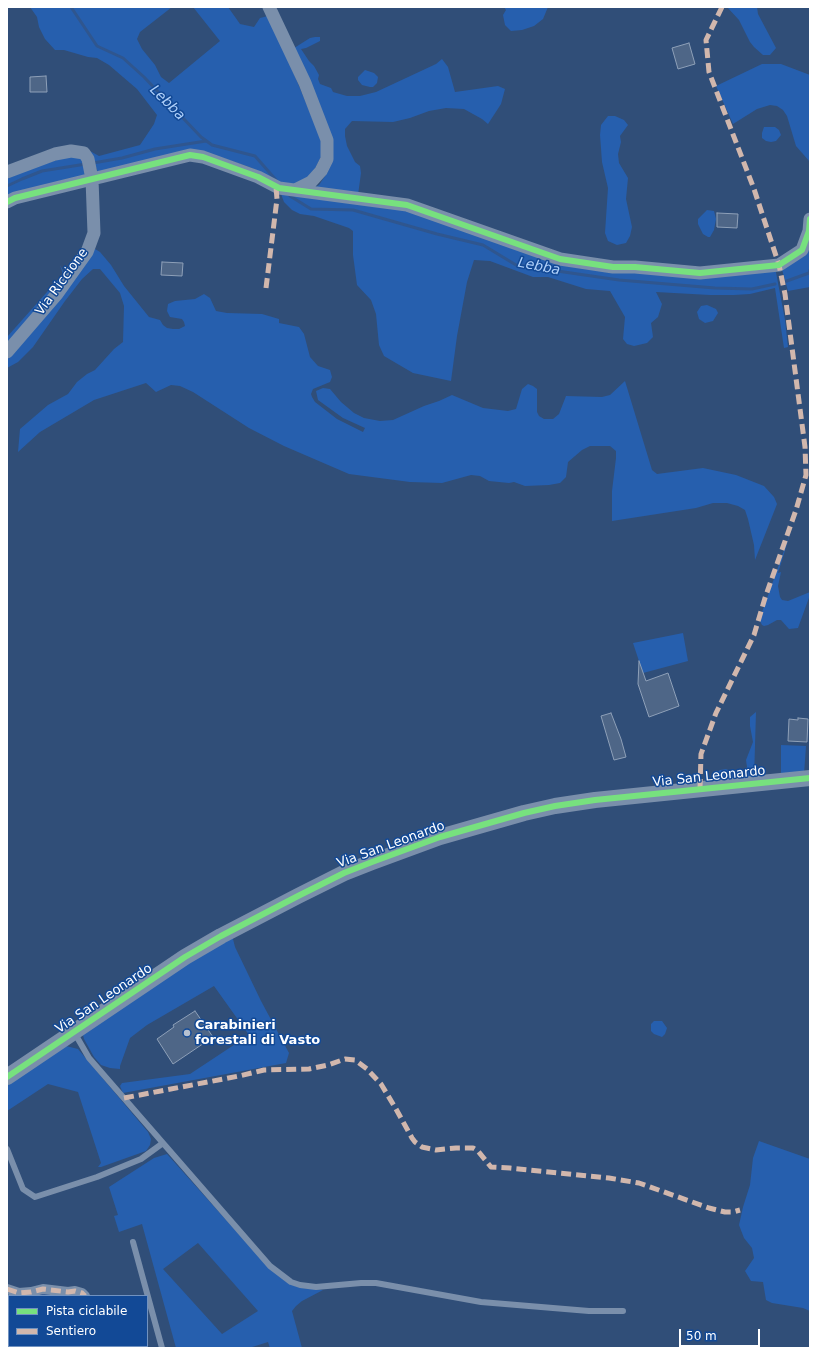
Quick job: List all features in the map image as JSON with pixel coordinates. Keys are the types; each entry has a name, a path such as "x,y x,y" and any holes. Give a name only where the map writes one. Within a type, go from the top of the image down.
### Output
{"street":[{"path":"269,7 304,84 327,140 327,159 321,171 311,182 294,190"},
{"path":"7,172 54,154 71,151 84,153 90,170"},
{"path":"7,202 90,170 190,155 203,157 258,177 279,188 407,205 560,259 613,267 635,267 700,273 779,265 802,250 809,231 810,219"},
{"name":"Via Riccione","path":"7,352 57,294 87,252 94,233 90,170"},
{"name":"Via San Leonardo","path":"7,1077 185,957 272,909 344,873 372,862 440,837 524,813 555,806 595,800 810,778"},
{"path":"7,1288 19,1293 43,1289 68,1292 75,1291 84,1295"}],"lane":[{"path":"74,1032 89,1058 270,1266 291,1282 316,1287 376,1283 481,1302 589,1311 623,1311"},
{"path":"7,1149 23,1189 35,1197 97,1177 141,1159 163,1143"},
{"path":"133,1242 148,1295"},
{"path":"148,1297 162,1348"}],"shaded area":[{"path":"30,7 172,7 140,32 137,39 142,49 155,65 161,77 169,83 220,41 193,7 228,7 240,24 254,27 260,18 268,16 271,18 325,149 311,177 292,187 270,178 252,168 220,157 98,173 90,151 99,156 140,145 154,124 157,115 137,89 109,65 97,58 64,50 55,50 45,39 39,27 37,17"},
{"path":"504,7 548,7 543,19 534,26 522,30 511,31 505,25 503,15 506,10"},
{"path":"727,7 757,7 758,14 776,48 770,55 763,55 754,47 739,20"},
{"path":"320,37 320,41 301,49 319,75 318,79 320,84 331,88 333,92 347,96 360,96 376,92 436,64 442,59 448,67 455,92 498,86 505,89 501,104 488,124 464,109 446,108 429,111 393,122 352,121 345,129 345,136 347,146 355,162 360,166 361,173 358,195 396,204 484,235 634,271 775,267 785,320 788,347 784,348 775,288 750,294 734,295 656,292 662,304 658,317 651,323 653,337 647,343 634,346 627,344 623,339 625,317 610,291 586,289 548,277 533,277 490,261 474,260 467,282 457,336 451,381 413,373 384,356 379,345 376,314 371,300 357,285 353,255 353,231 349,228 314,216 300,214 292,210 284,202 281,194 303,193 319,185 327,173 333,148 291,50 310,38"},
{"path":"762,64 781,64 810,75 810,162 796,146 787,116 783,110 777,106 770,105 757,109 733,124 716,86"},
{"path":"365,70 374,73 378,77 377,83 373,87 362,85 358,80 358,77"},
{"path":"608,116 615,116 624,120 628,125 620,136 621,142 618,154 619,163 628,178 626,199 632,227 630,236 626,243 617,245 608,241 605,233 608,188 602,162 600,135 601,125"},
{"path":"764,127 775,127 779,130 781,135 776,141 766,141 762,138"},
{"path":"80,153 89,174 7,197 7,175"},
{"path":"707,210 714,211 716,219 714,230 710,237 703,234 698,224 698,219"},
{"path":"810,238 810,287 788,291 781,266"},
{"path":"95,249 100,252 111,265 124,286 149,317 160,320 167,328 179,329 185,326 182,319 170,317 167,311 168,304 175,301 195,299 204,294 210,298 216,311 227,313 262,314 279,319 279,323 299,327 304,334 310,357 318,366 330,370 332,377 330,382 313,389 311,394 315,402 337,419 363,432 365,428 343,418 318,400 316,391 323,388 330,389 341,402 354,413 364,418 380,421 393,420 452,395 483,408 508,411 516,409 522,389 528,384 537,389 537,412 539,416 544,419 553,419 559,414 566,396 602,397 610,395 625,381 652,470 657,474 703,468 736,475 764,486 774,497 777,504 755,560 754,545 745,510 727,503 713,503 696,508 612,521 612,491 616,451 610,446 590,446 582,450 568,462 566,477 560,483 549,485 525,486 514,482 489,481 480,476 471,475 442,483 410,482 349,474 284,446 249,428 193,392 180,386 171,385 156,392 146,383 94,400 40,432 18,452 20,429 48,405 68,394 77,382 95,370 114,349 123,342 124,306 120,293 100,269 93,269 82,279 65,301 33,347 18,362 7,368 7,353"},
{"path":"60,265 66,276 7,349 7,337 63,274"},
{"path":"707,305 716,309 718,313 713,321 705,323 699,319 697,312 701,306"},
{"path":"791,531 778,573 781,572 778,586 780,597 782,600 788,601 810,592 810,595 798,628 789,629 781,620 777,620 764,626 760,621 762,612"},
{"path":"683,633 688,661 643,673 633,643"},
{"path":"756,712 754,779 712,783 714,775 720,770 726,769 737,774 743,773 747,767 746,760 753,742 750,717"},
{"path":"781,745 806,746 804,774 781,776"},
{"path":"232,935 235,947 261,1001 289,1053 286,1063 123,1093 120,1086 122,1083 190,1074 249,1035 214,986 147,1025 130,1038 120,1069 101,1065 94,1057 83,1035 90,1025"},
{"path":"654,1021 662,1021 667,1028 662,1037 651,1031 651,1024"},
{"path":"66,1046 78,1049 148,1132 151,1139 150,1145 146,1151 98,1167 101,1163 78,1092 48,1084 7,1111 7,1082"},
{"path":"759,1141 810,1159 810,1311 803,1308 772,1303 766,1300 763,1282 751,1281 745,1271 754,1258 752,1248 744,1238 739,1225 750,1185 753,1158"},
{"path":"167,1154 261,1259 285,1281 302,1288 323,1290 302,1301 292,1311 302,1348 270,1348 268,1342 249,1348 176,1348 142,1224 119,1232 114,1216 118,1215 109,1187 154,1158","holes":["198,1243 258,1311 222,1334 163,1269"]},
{"path":"28,1347 108,1347 108,1348"}],"building":[{"path":"689,43 695,64 678,69 672,48"},
{"path":"46,76 47,92 30,92 30,77"},
{"path":"717,213 738,214 737,228 717,227"},
{"path":"162,262 183,263 182,276 161,275"},
{"path":"639,661 646,681 668,673 679,706 649,717 638,684"},
{"path":"611,713 626,757 614,760 601,716"},
{"path":"798,718 808,719 807,742 788,741 789,719 798,720"},
{"name":"Carabinieri forestali di Vasto","path":"195,1011 213,1037 173,1064 157,1039 174,1027 173,1025"}],"waterway":[{"name":"Lebba","path":"71,7 97,46 123,58 144,77 201,137 212,145 255,156 276,180"},
{"path":"93,163 122,158 155,149 206,141"},
{"path":"7,186 42,171 86,164"},
{"name":"Lebba","path":"290,196 311,209 353,210 437,234 483,245 516,265 619,280 715,288 752,289 775,284"},
{"name":"Lebba","path":"784,282 809,273 810,270"},
{"path":"43,1295 54,1295"}],"marked path":[{"path":"700,789 701,754 716,713 754,635 765,598 796,510 806,475 805,447 785,294 779,265 754,189 709,72 706,40 722,7"},
{"path":"266,288 277,199 276,187"},
{"path":"124,1098 264,1070 309,1069 328,1065 345,1059 355,1060 367,1069 381,1084 412,1138 422,1147 436,1150 473,1148 478,1151 491,1167 609,1178 639,1183 709,1208 725,1212 740,1210"},
{"path":"7,1289 19,1293 43,1289 68,1292 75,1291 84,1295"}],"cycle path":[{"path":"7,202 15,198 190,155 203,157 258,177 279,188 407,205 560,259 613,267 635,267 700,273 779,265 802,250 809,231 810,219"},
{"path":"7,1077 185,957 221,936 298,896 344,873 372,862 440,837 524,813 555,806 595,800 810,778"}],"place":[{"name":"Carabinieri forestali di Vasto","path":"187,1033"}]}
